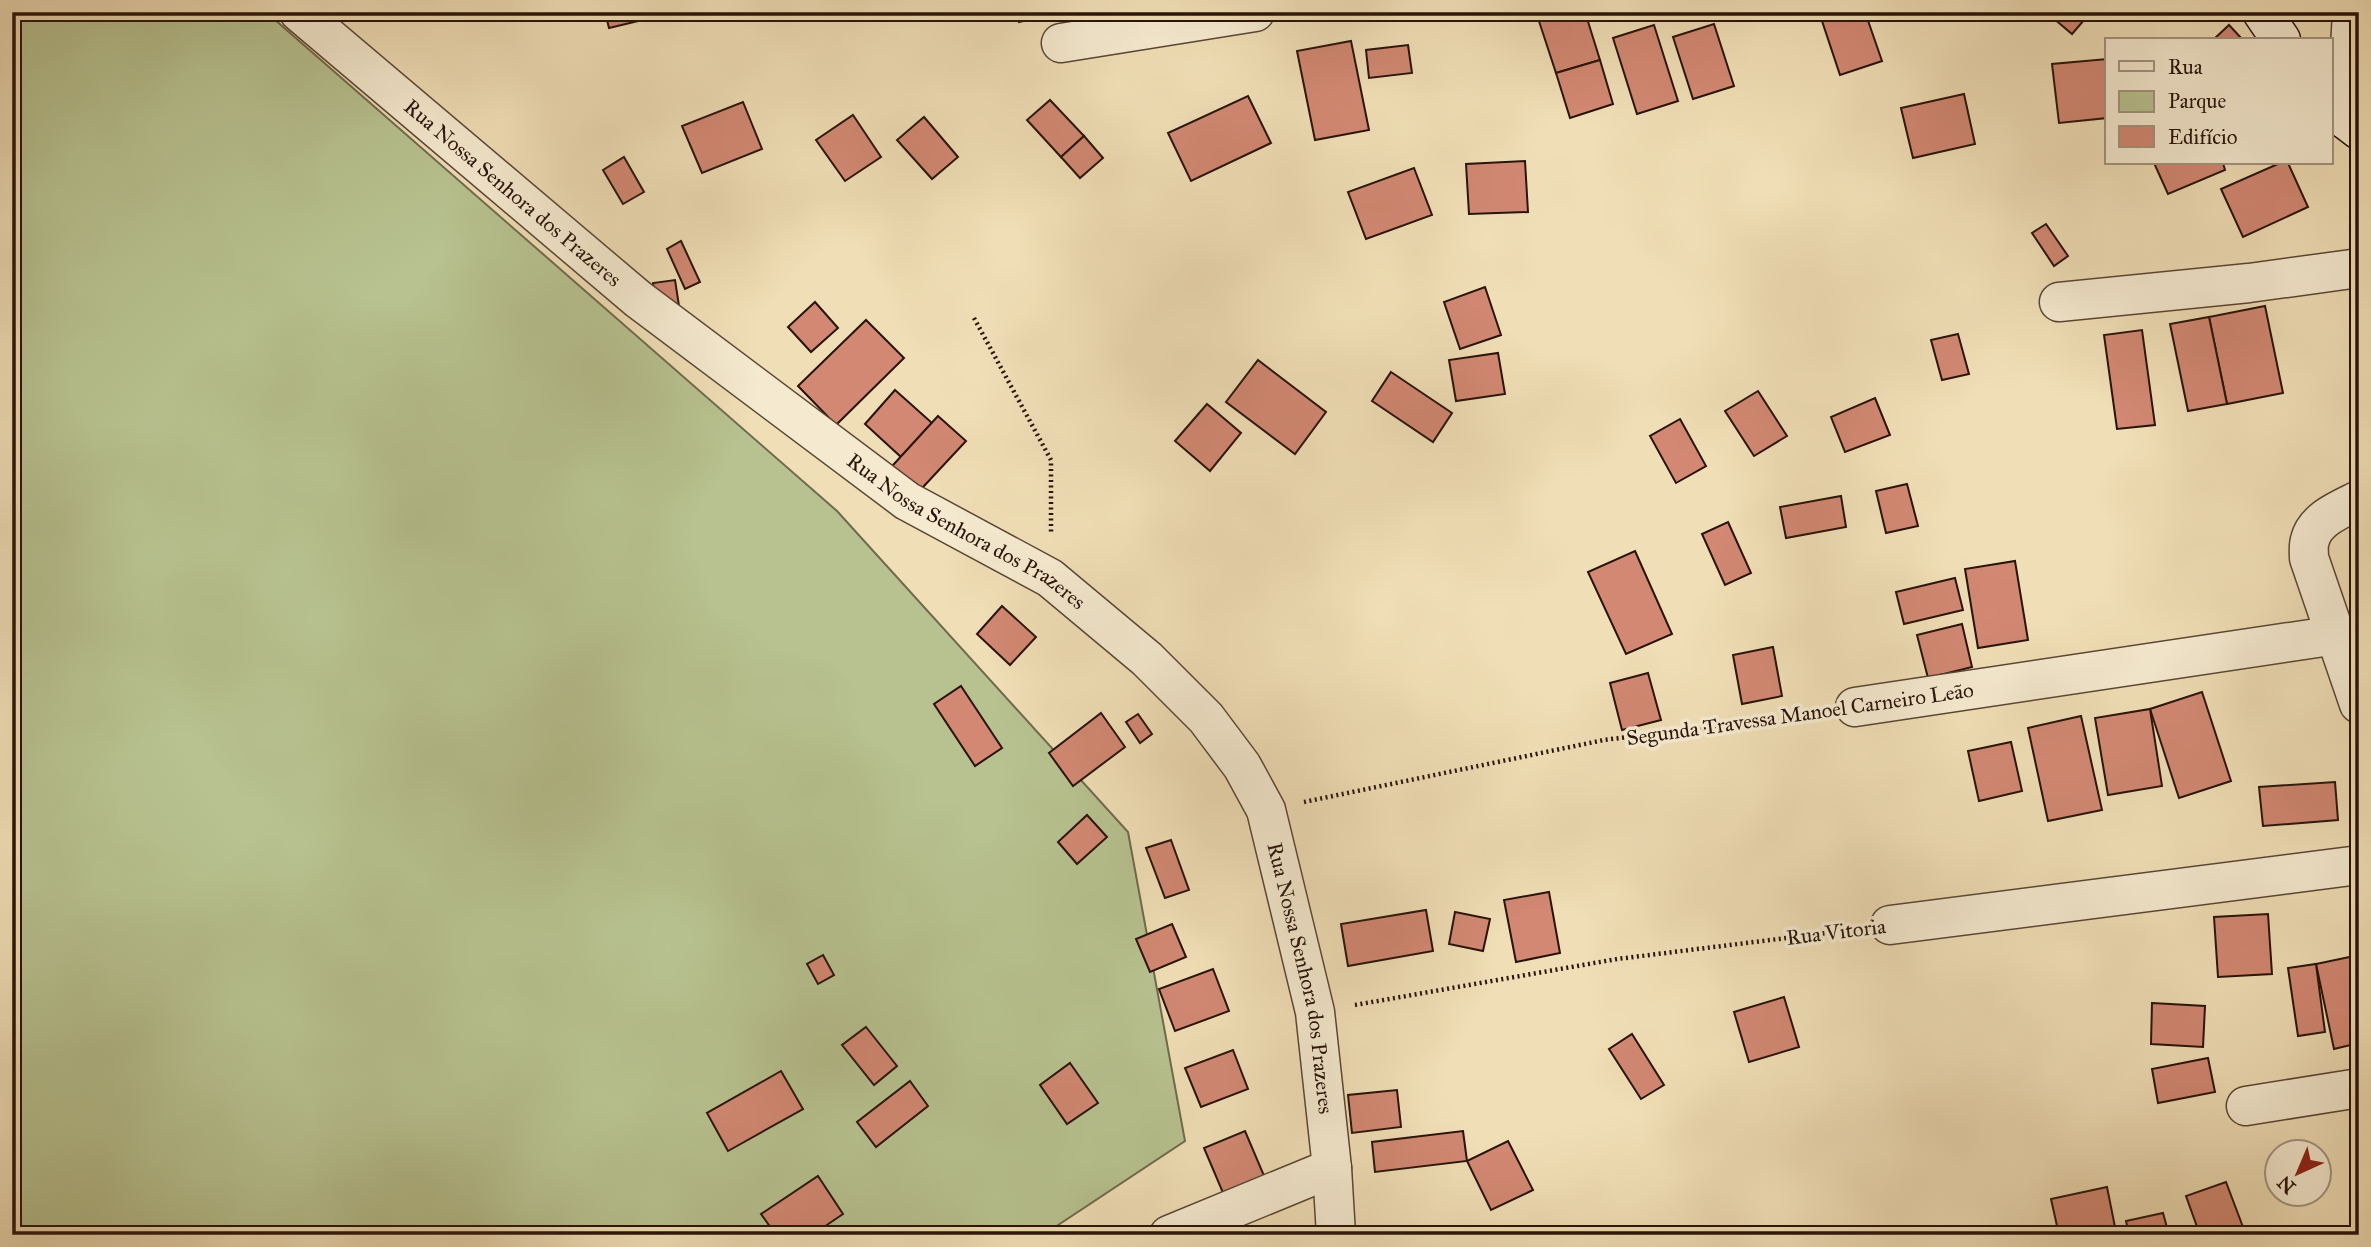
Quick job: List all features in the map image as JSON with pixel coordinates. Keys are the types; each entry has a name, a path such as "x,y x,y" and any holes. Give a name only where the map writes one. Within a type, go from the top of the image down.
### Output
{"street":[{"name":"Rua Nossa Senhora dos Prazeres","path":"299,12 638,299 906,501 1050,578 1147,659 1206,718 1242,766 1266,810 1315,1012 1332,1168 1336,1235"},
{"path":"1061,43 1255,12"},
{"path":"2262,12 2280,38"},
{"path":"2345,117 2354,32"},
{"path":"2059,302 2249,283 2359,268"},
{"path":"2359,500 2333,512 2319,525 2309,540 2309,558 2359,704"},
{"name":"Segunda Travessa Manoel Carneiro Leão","path":"1855,707 2337,635"},
{"name":"Rua Vitoria","path":"1890,925 2359,865"},
{"path":"2246,1106 2359,1088"},
{"path":"1169,1235 1332,1168"}],"path":[{"path":"974,318 1051,460 1050,578"},
{"name":"Segunda Travessa Manoel Carneiro Leão","path":"1266,810 1604,740 1855,707"},
{"name":"Rua Vitoria","path":"1315,1012 1617,959 1890,925"}],"green space":[{"path":"12,12 266,12 837,511 1128,832 1185,1141 1043,1235 12,1235"}],"building":[{"path":"605,12 654,12 655,17 609,28"},
{"path":"1016,12 1034,12 1036,18 1019,22"},
{"path":"1536,12 1585,12 1600,60 1556,73"},
{"path":"1819,12 1865,12 1882,61 1840,75"},
{"path":"2046,12 2091,12 2072,34"},
{"path":"1714,24 1734,86 1693,99 1673,37"},
{"path":"1654,25 1678,101 1637,114 1613,38"},
{"path":"2229,25 2241,38 2215,38"},
{"path":"1351,41 1369,130 1315,140 1297,51"},
{"path":"1408,45 1412,73 1369,78 1366,50"},
{"path":"2105,59 2105,118 2059,123 2052,64"},
{"path":"1600,60 1613,104 1570,118 1556,73"},
{"path":"1964,94 1975,144 1913,158 1901,108"},
{"path":"1248,96 1271,143 1191,181 1168,133"},
{"path":"1050,100 1084,136 1061,157 1027,120"},
{"path":"743,102 762,149 702,173 682,126"},
{"path":"853,115 881,157 845,181 816,140"},
{"path":"924,117 958,157 932,179 897,140"},
{"path":"1084,136 1103,158 1080,178 1061,157"},
{"path":"624,157 644,192 623,204 603,170"},
{"path":"1525,161 1528,212 1469,214 1466,164"},
{"path":"2154,164 2223,164 2225,170 2168,194"},
{"path":"2278,164 2288,164 2308,207 2243,237 2221,189"},
{"path":"1414,168 1432,215 1366,239 1348,192"},
{"path":"2046,224 2068,256 2054,266 2032,233"},
{"path":"681,241 700,282 685,289 667,249"},
{"path":"675,280 679,306 656,310 653,283"},
{"path":"1485,287 1501,335 1460,349 1444,302"},
{"path":"815,302 838,328 811,352 788,327"},
{"path":"2265,306 2283,393 2227,404 2209,317"},
{"path":"2209,317 2227,404 2188,411 2170,324"},
{"path":"866,320 904,358 836,425 798,386"},
{"path":"2142,330 2155,425 2117,429 2104,335"},
{"path":"1958,334 1969,374 1942,380 1931,340"},
{"path":"1498,353 1505,394 1456,401 1449,360"},
{"path":"1258,360 1326,412 1295,454 1226,402"},
{"path":"1391,372 1452,413 1433,442 1372,401"},
{"path":"895,390 932,423 901,457 865,424"},
{"path":"1758,391 1787,436 1754,456 1725,411"},
{"path":"1875,398 1890,435 1845,452 1831,417"},
{"path":"1207,404 1241,433 1210,471 1175,441"},
{"path":"938,416 966,441 910,501 883,476"},
{"path":"1680,419 1706,466 1676,483 1650,436"},
{"path":"1907,484 1918,526 1886,533 1876,491"},
{"path":"1841,496 1846,527 1786,538 1780,507"},
{"path":"1728,522 1751,573 1725,585 1702,534"},
{"path":"1635,551 1672,634 1626,654 1588,572"},
{"path":"2015,561 2028,640 1978,648 1965,569"},
{"path":"1955,578 1963,610 1904,624 1896,592"},
{"path":"1002,606 1036,637 1010,665 977,634"},
{"path":"1962,624 1972,667 1928,678 1917,635"},
{"path":"1773,647 1782,696 1742,704 1733,655"},
{"path":"1648,673 1661,720 1622,730 1610,683"},
{"path":"961,686 1002,748 975,766 934,704"},
{"path":"2202,692 2231,781 2179,798 2150,709"},
{"path":"2150,709 2162,786 2108,795 2095,718"},
{"path":"1101,713 1125,747 1073,786 1049,753"},
{"path":"1138,714 1152,734 1140,743 1126,722"},
{"path":"2081,716 2102,810 2048,821 2028,728"},
{"path":"2011,742 2022,791 1979,801 1968,751"},
{"path":"2335,782 2338,820 2263,826 2259,787"},
{"path":"1087,815 1107,837 1077,864 1058,842"},
{"path":"1171,840 1189,890 1165,898 1146,848"},
{"path":"1549,892 1560,953 1516,962 1504,900"},
{"path":"1426,910 1433,951 1348,966 1341,924"},
{"path":"1455,912 1490,919 1483,951 1449,944"},
{"path":"2268,914 2272,974 2218,977 2214,917"},
{"path":"1172,924 1186,957 1150,972 1136,939"},
{"path":"823,955 834,975 818,984 807,964"},
{"path":"2359,955 2359,1043 2334,1049 2316,964"},
{"path":"2316,964 2325,1032 2298,1036 2288,968"},
{"path":"1213,969 1229,1011 1175,1031 1159,989"},
{"path":"1784,997 1799,1047 1749,1062 1734,1012"},
{"path":"2152,1003 2205,1006 2203,1047 2151,1044"},
{"path":"866,1027 897,1066 874,1085 842,1045"},
{"path":"1632,1034 1664,1085 1641,1099 1609,1049"},
{"path":"1233,1050 1248,1089 1201,1107 1185,1068"},
{"path":"2208,1058 2215,1092 2158,1103 2152,1069"},
{"path":"1070,1063 1098,1103 1067,1124 1040,1085"},
{"path":"781,1071 803,1109 728,1151 707,1113"},
{"path":"910,1081 928,1106 876,1147 857,1122"},
{"path":"1397,1090 1401,1127 1352,1133 1348,1095"},
{"path":"1245,1131 1270,1190 1229,1207 1204,1148"},
{"path":"1463,1131 1467,1161 1375,1172 1372,1142"},
{"path":"1508,1141 1533,1190 1491,1210 1467,1161"},
{"path":"818,1176 843,1214 812,1235 776,1235 761,1214"},
{"path":"2226,1182 2246,1235 2200,1235 2186,1196"},
{"path":"2107,1187 2115,1227 2059,1235 2051,1199"},
{"path":"2163,1213 2169,1235 2129,1235 2126,1221"}]}
